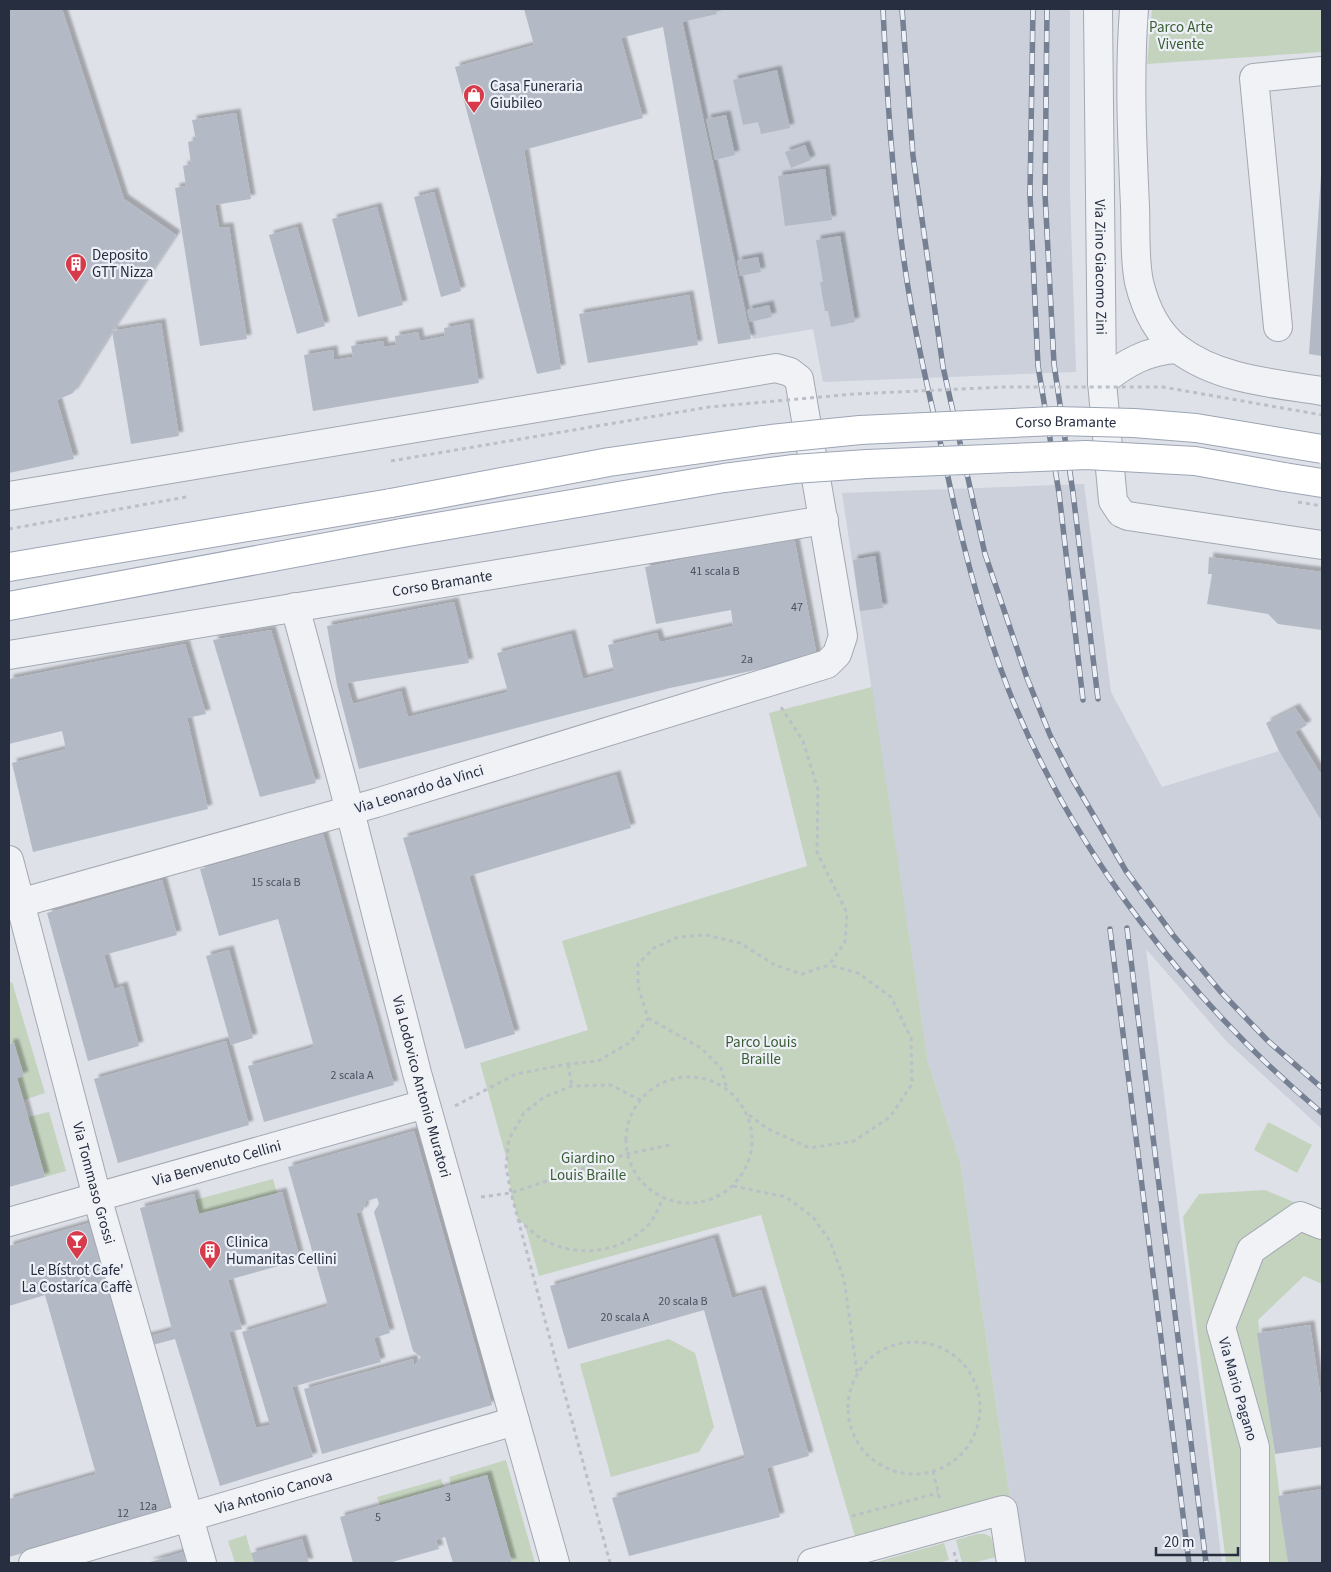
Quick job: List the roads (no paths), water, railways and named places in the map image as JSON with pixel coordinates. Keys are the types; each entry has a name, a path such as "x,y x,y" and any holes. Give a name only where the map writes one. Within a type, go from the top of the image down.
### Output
{"main road":[{"name":"Corso Bramante","path":"9,567 390,503 609,462 771,439 860,430 1055,421 1134,423 1196,428 1322,449"},
{"path":"9,606 402,532 724,478 794,469 1086,455 1195,461 1322,482"}],"street":[{"name":"Via Zino Giacomo Zini","path":"1098,9 1102,382 1111,496 1116,506 1128,516 1322,545"},
{"path":"1134,9 1132,140 1138,280 1145,304 1159,330 1178,349 1206,365 1241,378 1322,391"},
{"path":"1278,327 1254,78 1322,71"},
{"path":"1102,382 1140,356 1161,350 1178,349"},
{"path":"9,496 776,368 790,372 799,379 824,520"},
{"name":"Corso Bramante","path":"9,655 824,520"},
{"name":"Via Leonardo da Vinci","path":"15,904 348,810 827,664 837,654 843,636 824,520"},
{"name":"Via Lodovico Antonio Muratori","path":"295,608 428,1112 555,1563"},
{"name":"Via Tommaso Grossi","path":"9,860 15,904 202,1563"},
{"name":"Via Benvenuto Cellini","path":"9,1222 97,1197 428,1112"},
{"name":"Via Mario Pagano","path":"1255,1563 1255,1447 1221,1327 1251,1250 1300,1216 1322,1225"},
{"name":"Via Antonio Canova","path":"33,1563 515,1421"},
{"path":"812,1563 1003,1510 1011,1563"}],"railway":[{"path":"883,9 893,166 904,261 912,310 926,382 963,544 988,633 1009,691 1035,751 1066,809 1101,866 1140,921 1226,1023 1273,1070 1322,1113"},
{"path":"902,9 913,156 943,367 985,554 1027,678 1050,735 1073,780 1126,871 1173,935 1220,991 1268,1041 1322,1088"},
{"path":"1033,9 1030,195 1038,366 1059,493 1083,700"},
{"path":"1047,9 1045,194 1054,364 1073,493 1098,699"},
{"path":"1127,928 1206,1563"},
{"path":"1110,929 1189,1563"}],"place":[{"name":"Casa Funeraria Giubileo","path":"474,114"},
{"name":"Deposito GTT Nizza","path":"76,283"},
{"name":"Le Bístrot Cafe' La Costaríca Caffè","path":"77,1260"},
{"name":"Clinica Humanitas Cellini","path":"210,1270"}],"park label":[{"name":"Parco Arte Vivente","path":"1181,36"},
{"name":"Parco Louis Braille","path":"761,1050"},
{"name":"Giardino Louis Braille","path":"588,1166"}]}
